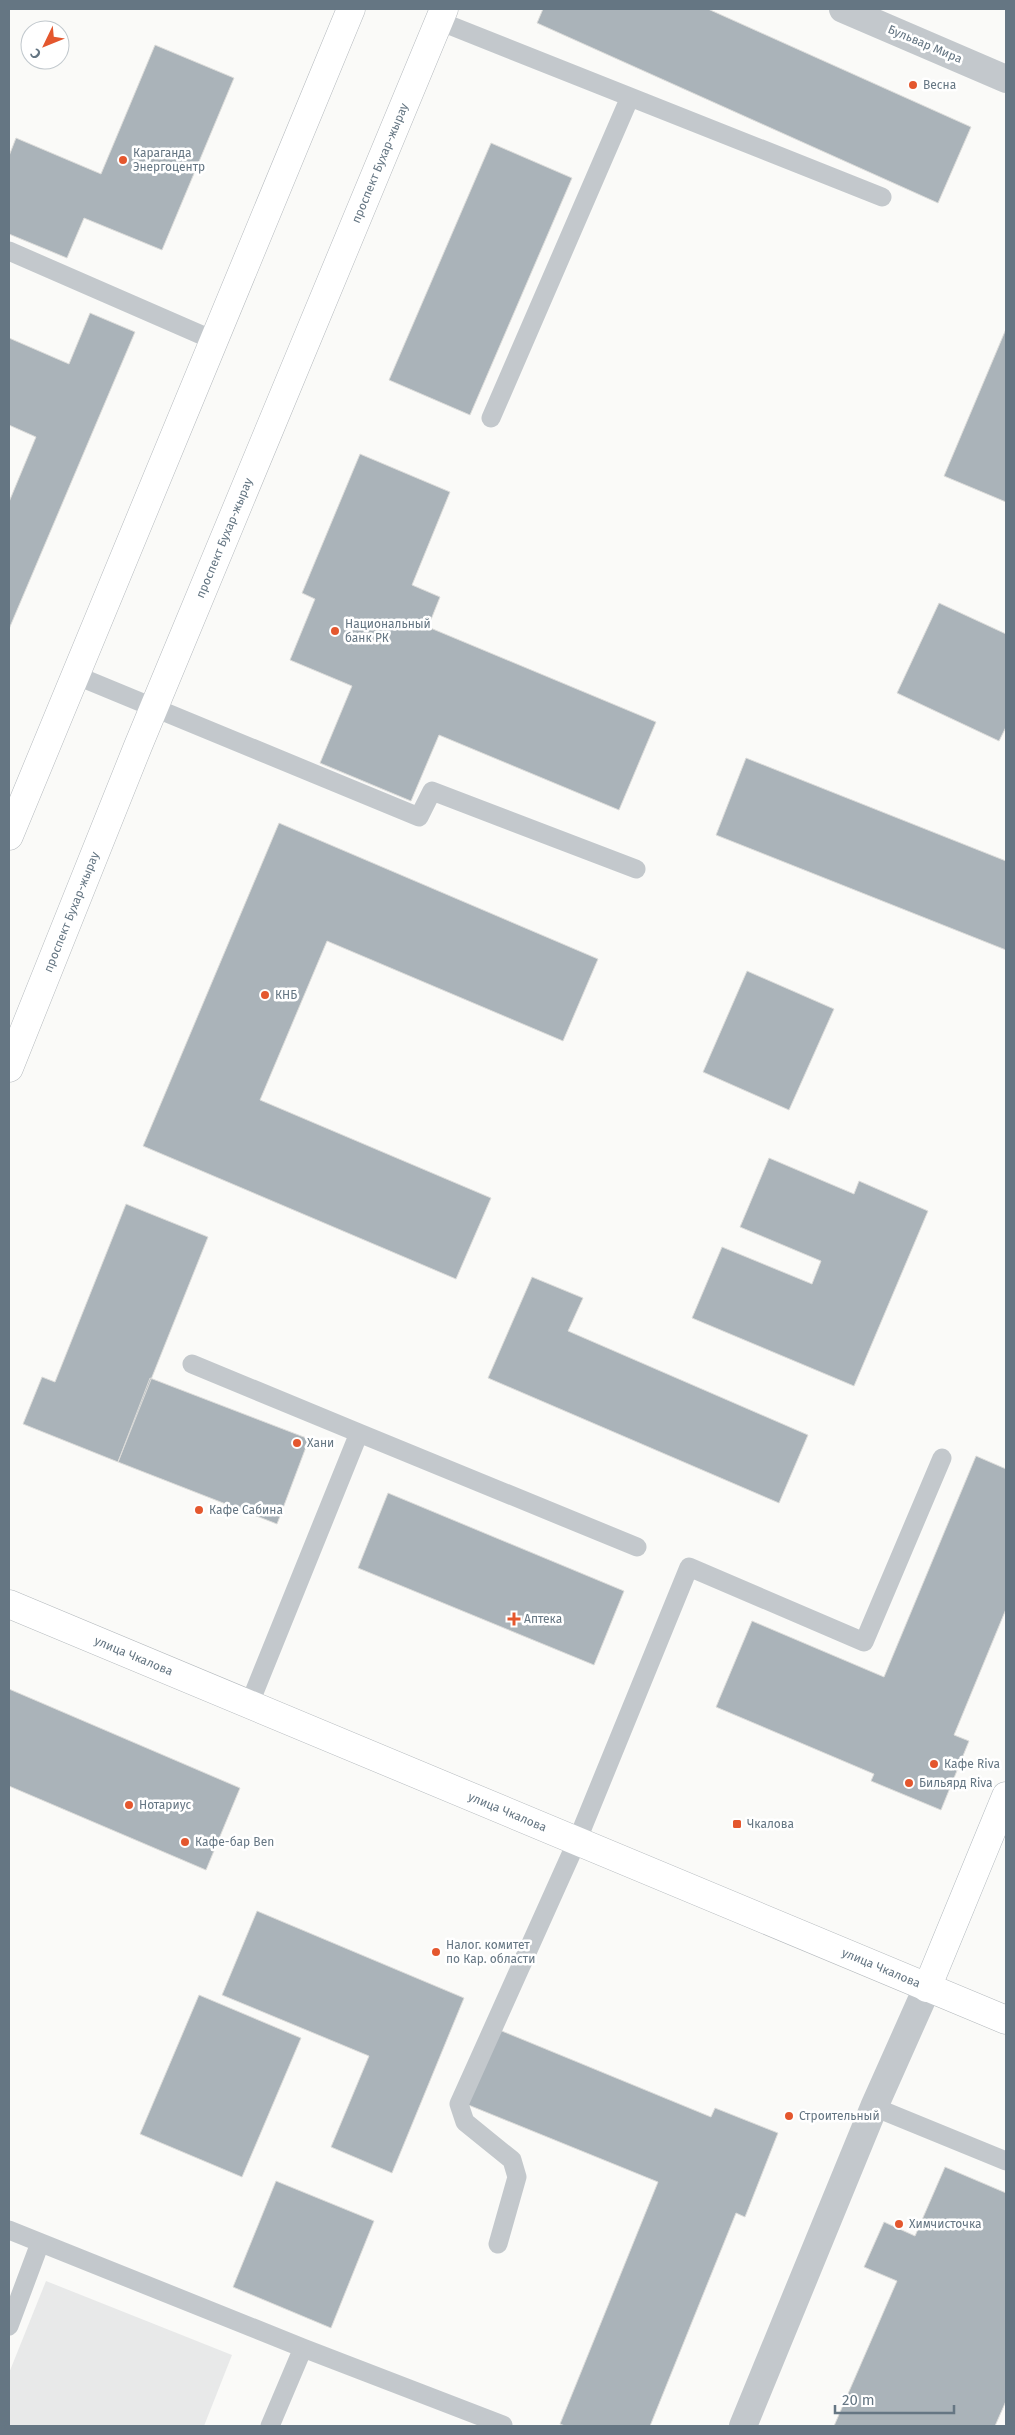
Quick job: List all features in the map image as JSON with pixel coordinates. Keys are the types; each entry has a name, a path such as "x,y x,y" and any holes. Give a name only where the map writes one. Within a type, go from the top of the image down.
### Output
{"main road":[{"path":"9,836 351,9"},
{"name":"проспект Бухар-жырау","path":"9,1068 154,708 441,15"},
{"name":"улица Чкалова","path":"9,1604 1006,2020"},
{"path":"927,1988 1006,1796"}],"street":[{"name":"Бульвар Мира","path":"843,9 1006,79"},
{"path":"742,2426 874,2107 927,1988"}],"lane":[{"path":"441,15 630,97 882,197"},
{"path":"491,418 630,97"},
{"path":"9,251 213,340"},
{"path":"75,675 419,817 432,791 636,869"},
{"path":"192,1364 637,1547"},
{"path":"249,1705 360,1433"},
{"path":"498,2244 517,2177 512,2160 465,2122 459,2104 577,1840 690,1567 864,1642 942,1458"},
{"path":"874,2107 1006,2161"},
{"path":"9,2230 504,2426"},
{"path":"9,2326 40,2242"},
{"path":"270,2426 303,2348"}],"shaded area":[{"path":"46,2281 232,2355 204,2426 9,2426 9,2373"}],"building":[{"path":"543,9 708,9 971,127 938,203 537,23"},
{"path":"155,45 234,78 162,250 84,218 67,258 9,234 9,156 16,138 101,174"},
{"path":"491,143 572,178 470,415 389,380"},
{"path":"90,313 135,332 9,629 9,502 36,437 9,425 9,338 69,364"},
{"path":"1006,329 1006,502 944,476"},
{"path":"360,454 450,492 412,585 440,597 428,627 656,722 619,810 439,735 411,801 320,763 352,686 290,660 315,599 302,593"},
{"path":"939,603 1006,634 1006,727 999,741 897,693"},
{"path":"746,758 1006,861 1006,950 716,835"},
{"path":"279,823 598,959 563,1041 327,941 260,1100 491,1198 456,1279 143,1146"},
{"path":"747,971 834,1009 789,1110 703,1072"},
{"path":"769,1158 854,1194 859,1181 928,1211 854,1386 692,1318 722,1247 812,1284 821,1261 740,1227"},
{"path":"126,1204 208,1237 118,1462 23,1424 42,1377 55,1382"},
{"path":"532,1277 583,1298 568,1331 808,1435 779,1503 488,1378"},
{"path":"150,1378 309,1439 277,1524 118,1462"},
{"path":"976,1456 1006,1469 1006,1609 954,1735 969,1741 941,1810 871,1781 874,1774 716,1707 752,1621 884,1677"},
{"path":"388,1493 624,1591 594,1665 358,1568"},
{"path":"9,1689 240,1788 206,1870 9,1786"},
{"path":"257,1911 464,1998 392,2173 331,2147 369,2056 222,1995"},
{"path":"199,1995 301,2038 242,2177 140,2134"},
{"path":"497,2029 711,2117 715,2108 778,2133 745,2217 736,2213 650,2426 565,2426 560,2424 658,2182 466,2104"},
{"path":"945,2167 1006,2193 1006,2401 995,2426 834,2426 897,2281 864,2267 884,2222 915,2236"},
{"path":"276,2181 374,2221 331,2328 233,2287"}],"place":[{"name":"Весна","path":"913,85"},
{"name":"Караганда Энергоцентр","path":"123,160"},
{"name":"Национальный банк РК","path":"335,631"},
{"name":"КНБ","path":"265,995"},
{"name":"Хани","path":"297,1443"},
{"name":"Кафе Сабина","path":"199,1510"},
{"name":"Аптека","path":"514,1619"},
{"name":"Кафе Riva","path":"934,1764"},
{"name":"Бильярд Riva","path":"909,1783"},
{"name":"Нотариус","path":"129,1805"},
{"name":"Чкалова","path":"737,1824"},
{"name":"Кафе-бар Ben","path":"185,1842"},
{"name":"Налог. комитет по Кар. области","path":"436,1952"},
{"name":"Строительный","path":"789,2116"},
{"name":"Химчисточка","path":"899,2224"}]}
